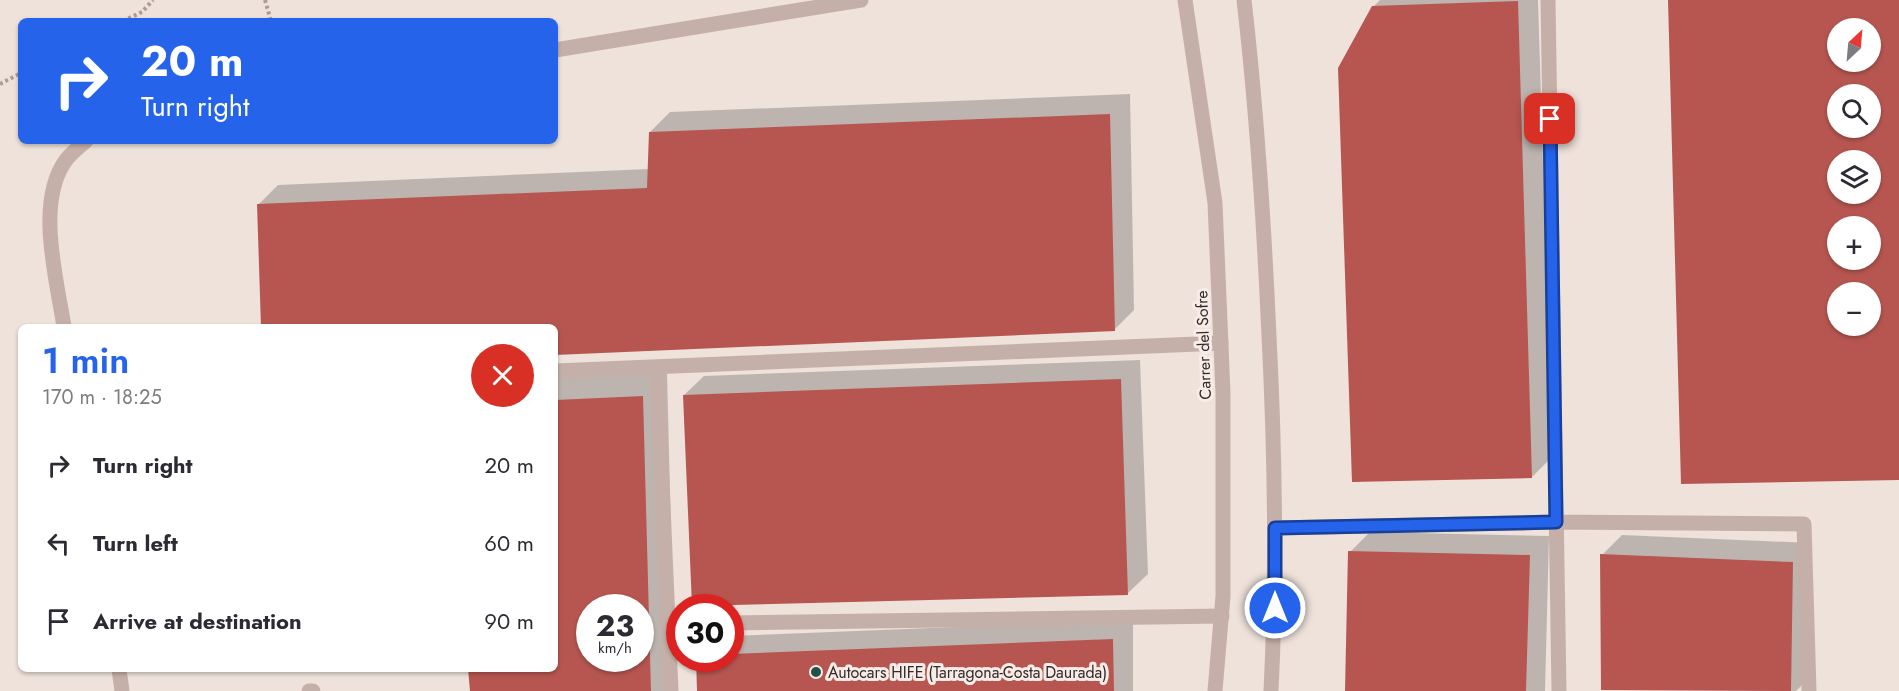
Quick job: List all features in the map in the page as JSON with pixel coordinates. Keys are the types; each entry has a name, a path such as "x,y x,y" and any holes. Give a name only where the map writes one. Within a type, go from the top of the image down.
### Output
{"street":[{"path":"558,50 861,0"},
{"name":"Carrer del Sofre","path":"1185,0 1215,203 1221,343 1222,616 1215,691"},
{"path":"1244,0 1253,78 1265,242 1274,441 1275,608 1271,691"},
{"path":"1548,0 1559,691"},
{"path":"64,324 48,224 51,197 65,161 83,144"},
{"path":"558,371 1221,343"},
{"path":"657,367 672,594"},
{"path":"1275,528 1556,522 1804,524 1809,691"},
{"path":"744,623 1222,616"},
{"path":"119,672 122,691"},
{"path":"671,691 672,672"}],"path":[{"path":"129,18 142,12 153,0"},
{"path":"265,0 270,18"},
{"path":"0,84 18,75"}],"building":[{"path":"1668,0 1899,0 1899,480 1681,484"},
{"path":"1518,1 1532,478 1352,482 1338,68 1372,6"},
{"path":"1110,114 1115,331 558,355 558,324 261,324 257,204 647,188 649,132"},
{"path":"1121,379 1128,595 744,605 744,594 691,594 683,395"},
{"path":"643,396 648,594 576,594 576,672 650,672 651,691 470,691 468,672 558,672 558,400"},
{"path":"1348,551 1530,555 1526,691 1345,691"},
{"path":"1600,554 1793,562 1791,691 1601,690"},
{"path":"1113,639 1114,691 697,691 696,672 744,672 744,653"}],"place":[{"name":"Autocars HIFE (Tarragona-Costa Daurada)","path":"816,672"}],"route":[{"path":"1275,608 1275,528 1556,522 1550,119"}]}
